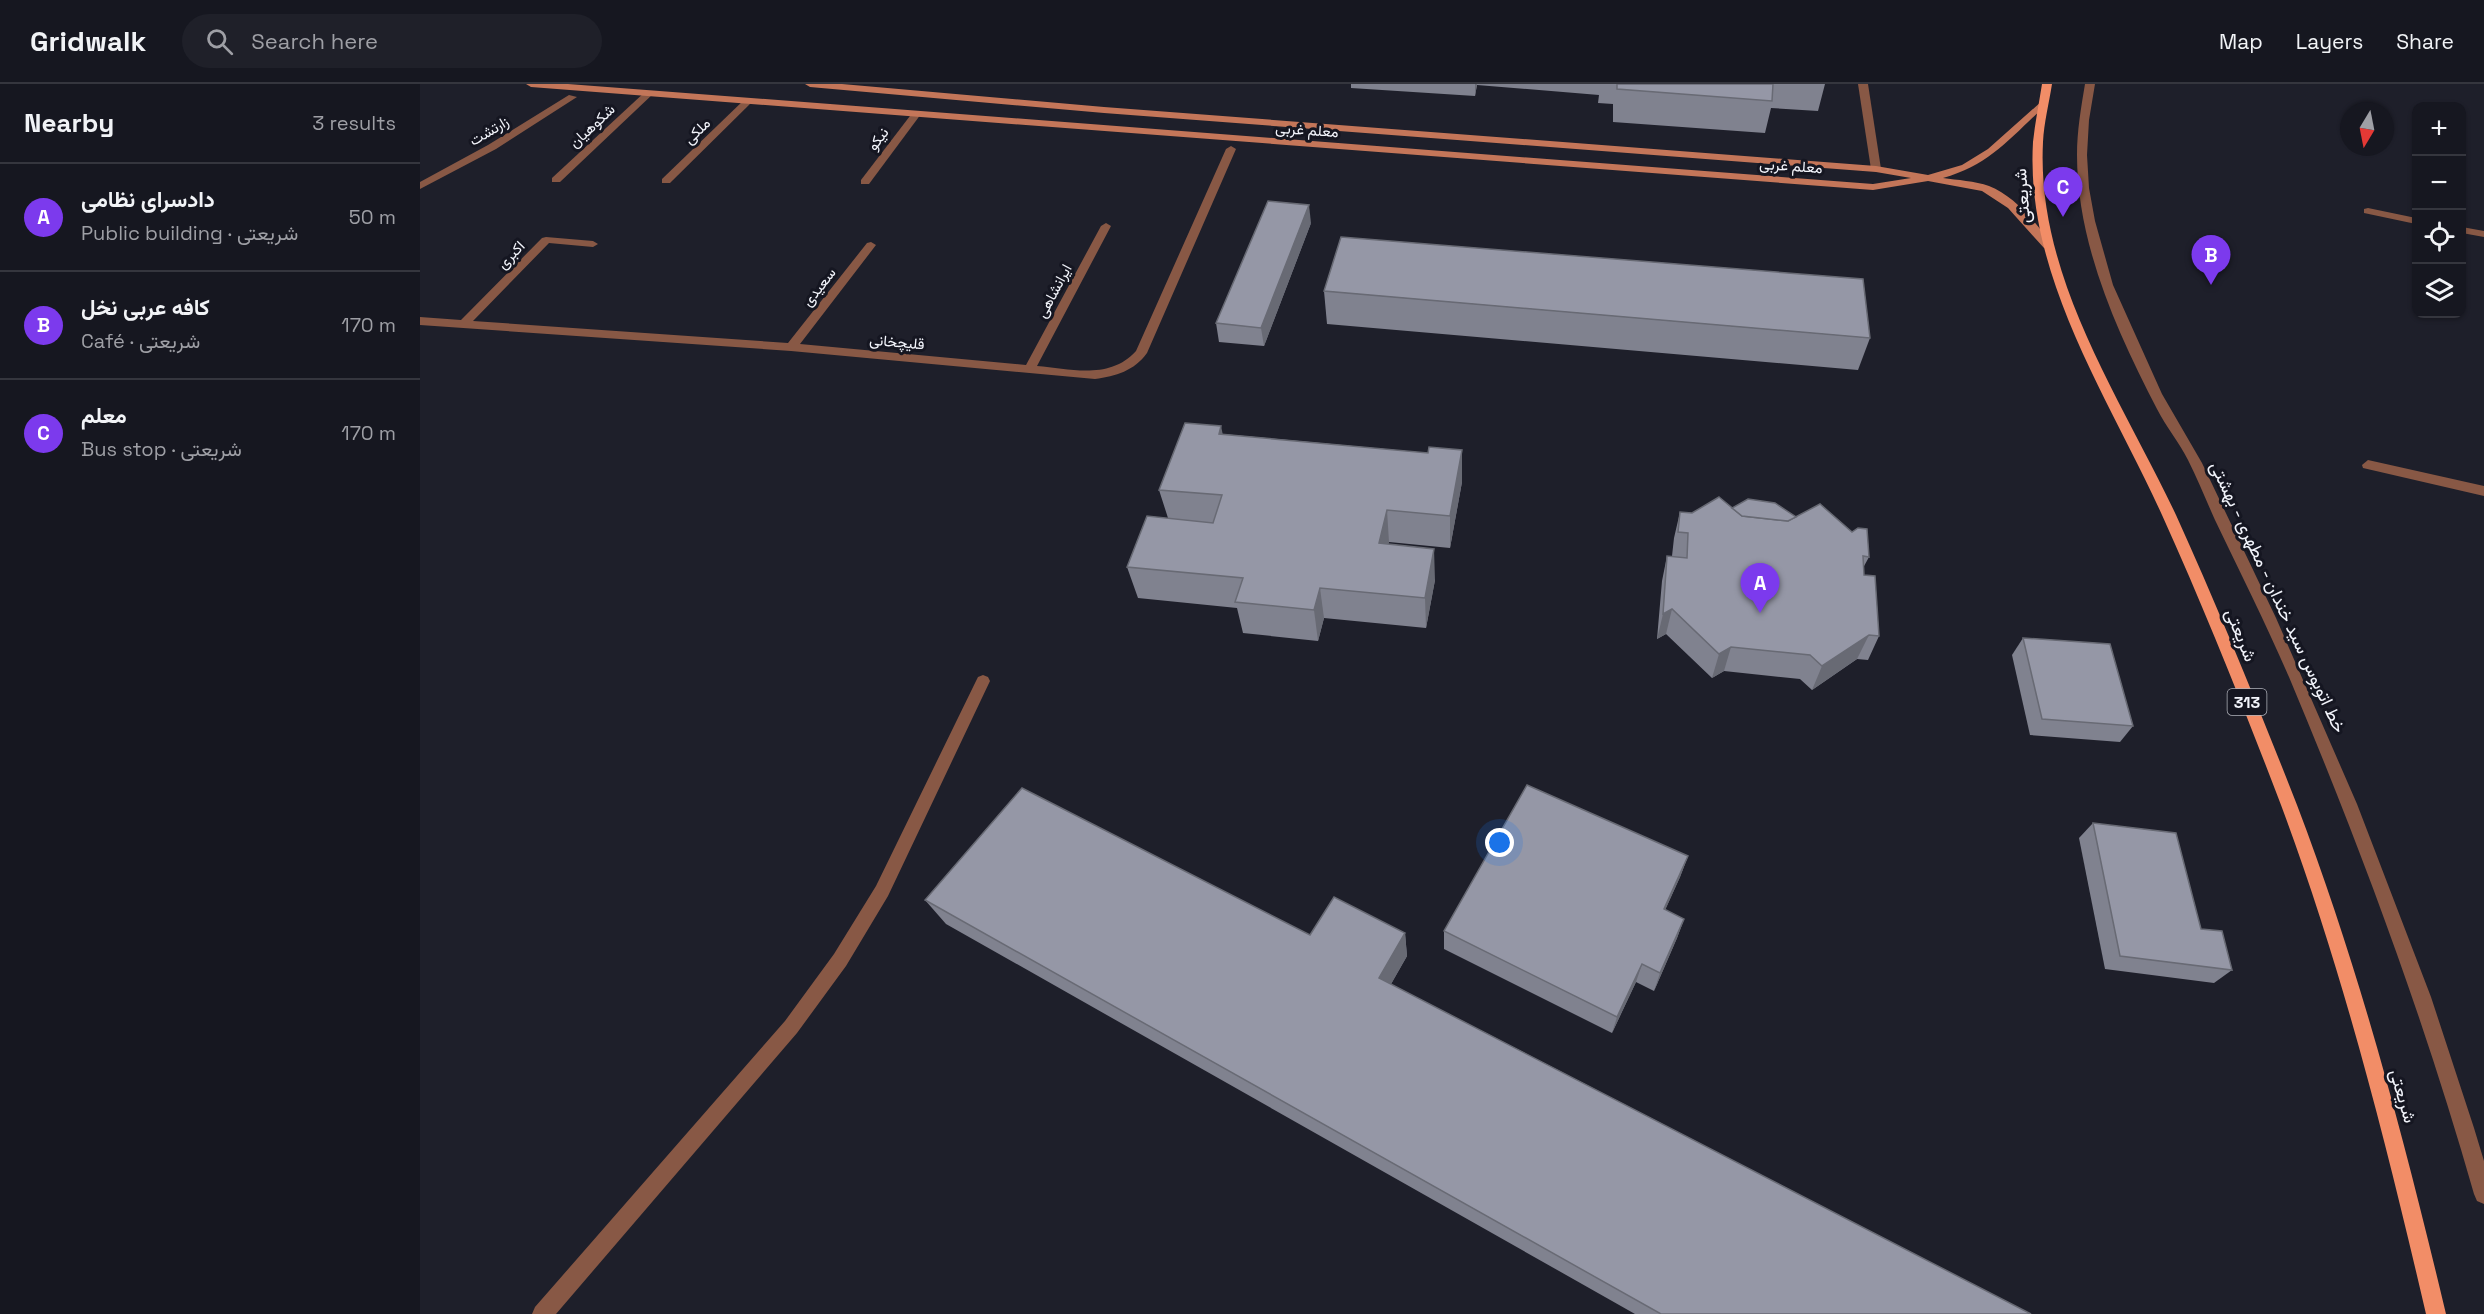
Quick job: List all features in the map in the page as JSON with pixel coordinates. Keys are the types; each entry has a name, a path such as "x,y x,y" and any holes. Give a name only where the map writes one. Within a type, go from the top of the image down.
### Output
{"main road":[{"name":"معلم غربی","path":"531,84 1873,187 1929,178"},
{"name":"معلم غربی","path":"810,84 1104,110 1875,169 1929,178"},
{"name":"شریعتی","path":"2047,84 2042,104 2038,146 2039,185 2048,246 2067,300 2100,379 2151,475 2181,541 2300,835 2368,1046 2397,1149 2436,1314"},
{"path":"823,107 841,86"},
{"path":"1929,178 1967,165 1991,152 2042,104"},
{"path":"1093,128 1104,110"},
{"path":"1599,167 1601,148"},
{"path":"1929,178 1985,188 1997,194 2012,204 2048,246"}],"street":[{"path":"1863,84 1875,169"},
{"name":"خط اتوبوس سید خندان - مطهری - بهشتی","path":"2090,84 2086,103 2083,179 2091,235 2112,300 2154,389 2192,455 2267,610 2313,718 2367,850 2424,1000 2443,1053 2484,1194"},
{"name":"شکوهیان","path":"556,180 649,93"},
{"name":"زارتشت","path":"420,186 492,147 572,97"},
{"name":"ملکی","path":"666,182 748,101"},
{"name":"نیکو","path":"865,182 916,114"},
{"name":"قلیچخانی","path":"420,321 791,347 1095,375 1115,372 1131,365 1142,353 1231,149"},
{"path":"2368,211 2412,220"},
{"name":"ایرانشاهی","path":"1029,369 1106,226"},
{"path":"2466,231 2484,234"},
{"name":"اکبری","path":"464,324 546,240 593,243"},
{"name":"سعیدی","path":"791,347 871,244"},
{"path":"2368,465 2484,491"},
{"path":"542,1314 790,1027 840,960 882,891 983,681"}],"building":[{"path":"1617,84 1773,84 1772,101 1617,89"},
{"path":"1268,201 1309,205 1261,328 1216,323"},
{"path":"1341,237 1863,279 1870,338 1324,291"},
{"path":"1185,423 1221,426 1219,434 1428,453 1429,447 1462,450 1450,516 1387,510 1379,543 1434,549 1425,598 1320,588 1314,610 1235,602 1243,578 1127,567 1147,516 1213,523 1222,495 1159,490"},
{"path":"1719,497 1742,516 1788,521 1820,504 1852,532 1858,528 1867,529 1869,557 1863,556 1864,575 1875,576 1879,636 1869,635 1822,666 1810,655 1731,647 1719,654 1672,609 1663,614 1667,556 1687,558 1688,533 1678,532 1680,512 1692,513"},
{"path":"1748,499 1775,503 1796,517 1788,521 1742,516 1732,508"},
{"path":"2023,638 2110,644 2133,726 2042,719"},
{"path":"1527,785 1688,856 1664,909 1684,919 1660,973 1642,964 1617,1017 1444,931"},
{"path":"1022,788 1310,935 1334,897 1405,933 1379,978 2031,1314 1661,1314 925,900"},
{"path":"2093,823 2176,833 2201,929 2222,931 2232,970 2120,956"}],"place":[{"name":"معلم","path":"2063,217"},
{"name":"کافه عربی نخل","path":"2211,285"},
{"name":"دادسرای نظامی","path":"1760,613"}]}
